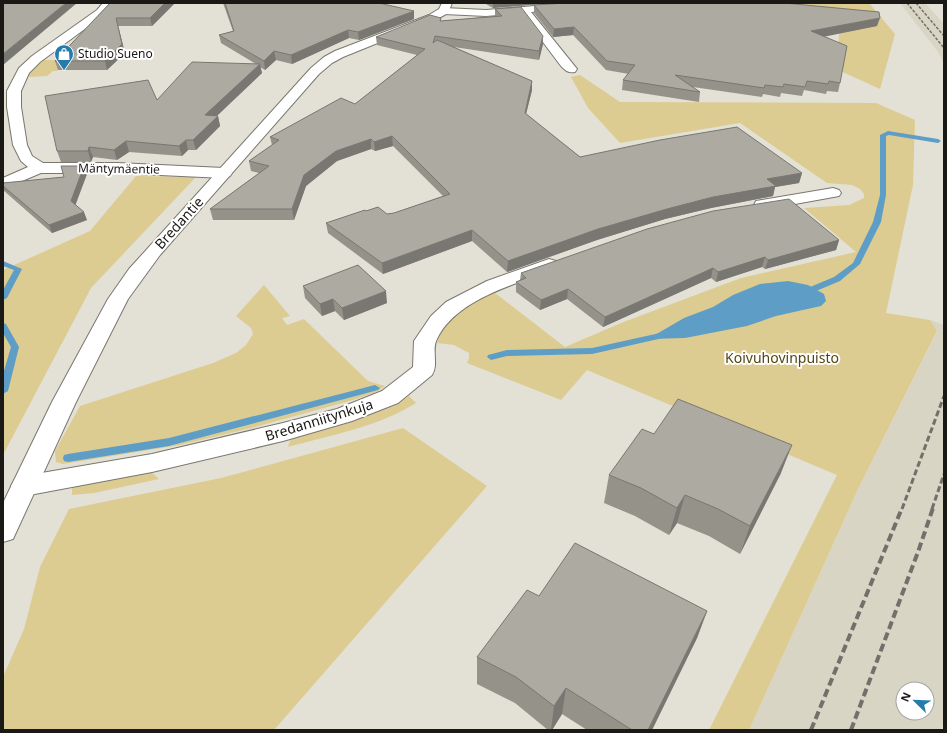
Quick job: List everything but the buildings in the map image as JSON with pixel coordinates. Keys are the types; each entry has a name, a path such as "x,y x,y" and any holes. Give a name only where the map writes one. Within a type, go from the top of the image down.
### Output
{"street":[{"path":"3,184 39,168 26,158 20,145 14,107 14,91 23,71 36,59 101,12 108,3"},
{"path":"445,7 479,13 609,3"},
{"name":"Bredantie","path":"3,530 64,402 118,299 154,251 302,85 328,60 352,49 420,23 445,7"},
{"path":"524,10 565,63 572,69"},
{"name":"Mäntymäentie","path":"39,168 117,168 224,173"},
{"path":"747,208 833,192"},
{"name":"Bredanniitynkuja","path":"24,486 152,463 283,432 344,415 390,397 424,370 425,341 438,320 453,306 494,285 563,259"}],"shaded area":[{"path":"900,3 925,3 944,24 944,64 938,52"},
{"path":"930,320 944,325 944,721 941,730 749,730 858,489 937,332"}],"green space":[{"path":"778,3 869,3 895,34 880,89 812,58 838,48 840,24"},
{"path":"44,60 58,60 65,62 57,71 53,71 47,76 27,77 30,71"},
{"name":"Koivuhovinpuisto","path":"580,75 620,102 876,103 915,120 913,185 886,313 930,320 937,331 858,489 749,730 709,730 837,475 587,370 561,400 467,363 469,353 454,345 437,343 445,324 453,315 467,306 495,293 565,347 621,323 741,278 856,252 804,208 849,205 864,198 864,194 860,189 852,185 827,183 740,123 620,143 588,108 571,77"},
{"path":"136,176 196,177 91,288 3,455 3,270 90,231"},
{"path":"264,285 290,316 282,318 287,325 304,319 368,381 385,386 376,392 353,400 251,428 180,445 63,464 56,462 55,451 80,406 213,363 236,353 246,345 253,334 251,328 236,316"},
{"path":"409,396 416,403 386,418 354,430 288,447 291,438 394,406"},
{"path":"403,428 487,486 274,730 3,730 3,677 24,629 40,567 69,509 221,478"},
{"path":"150,471 159,479 94,493 72,495 72,488 83,484"}],"water":[{"path":"788,281 808,285 824,294 826,301 821,306 776,316 747,326 685,338 648,339 684,318 713,307 733,295 760,284"}],"waterway":[{"path":"806,292 837,279 856,264 877,222 883,195 883,135 888,133 938,141"},
{"path":"3,263 18,269 3,298"},
{"path":"3,326 15,347 3,391"},
{"path":"491,357 507,353 592,351 660,336"},
{"path":"68,458 169,442 375,388"}],"railway":[{"path":"907,3 944,48"},
{"path":"916,3 944,36"},
{"path":"902,509 944,396"},
{"path":"932,509 944,474"},
{"path":"811,730 902,508"},
{"path":"851,730 933,508"}],"place":[{"name":"Studio Sueno","path":"64,71"}]}
